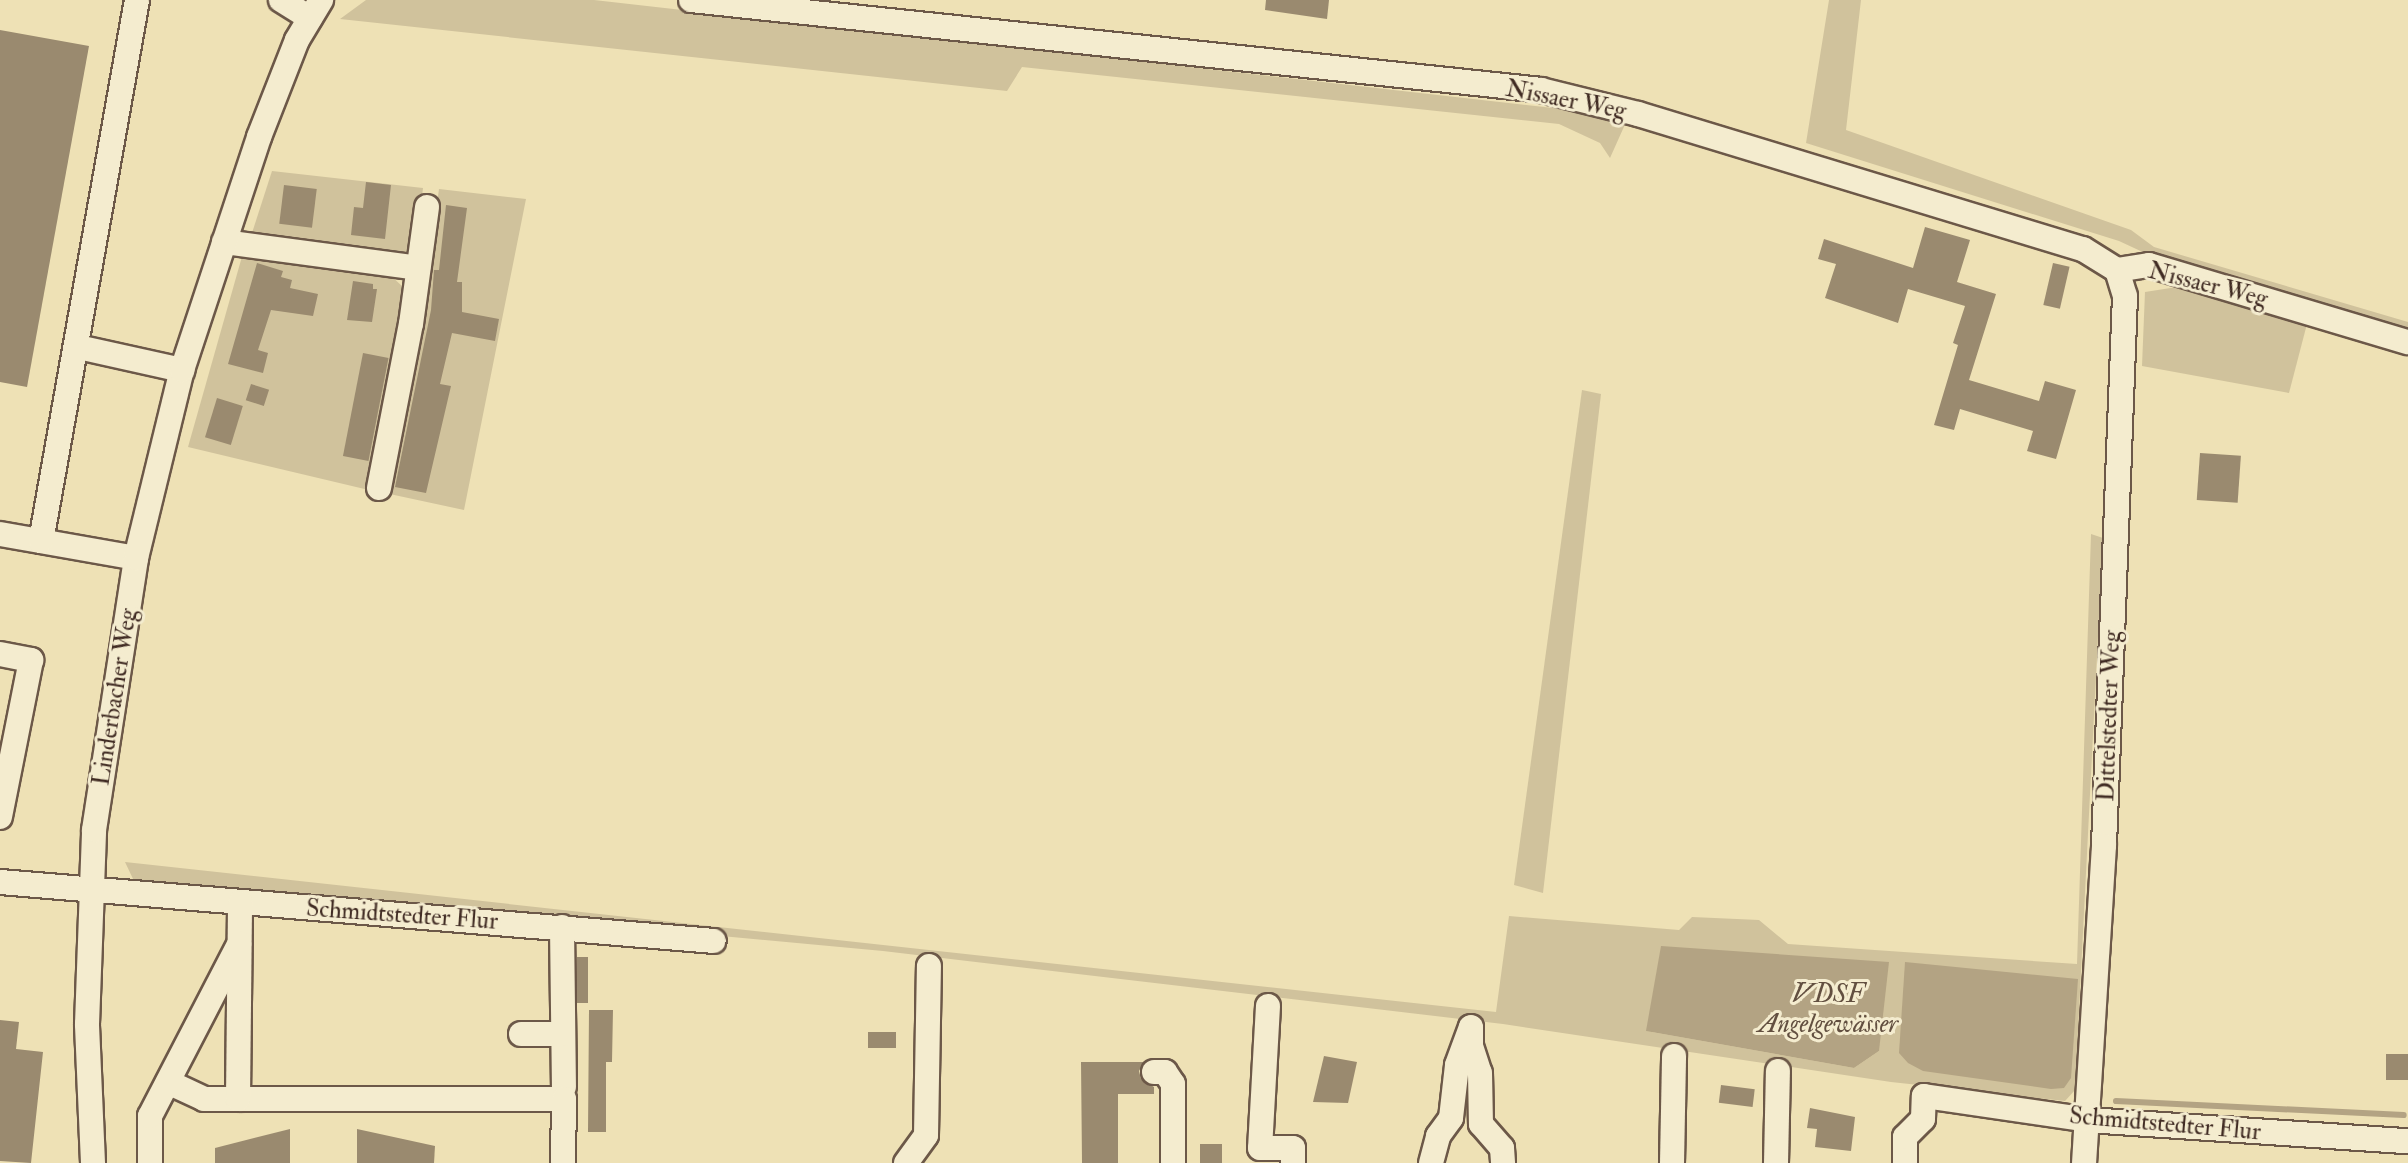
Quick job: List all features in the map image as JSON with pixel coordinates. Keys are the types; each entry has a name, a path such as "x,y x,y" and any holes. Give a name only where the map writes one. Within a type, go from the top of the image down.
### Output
{"street":[{"path":"41,541 78,347 137,0"},
{"path":"281,0 316,9"},
{"name":"Nissaer Weg","path":"691,0 830,7 1541,90 1638,114 2083,249 2117,270 2149,265 2408,342"},
{"name":"Linderbacher Weg","path":"93,1163 87,1024 94,830 136,558 182,370 259,137 297,40 316,9"},
{"path":"379,488 427,207"},
{"path":"224,242 418,268"},
{"name":"Dittelstedter Weg","path":"2084,1163 2104,846 2125,311 2123,281 2117,270"},
{"path":"78,347 182,370"},
{"path":"0,534 136,558"},
{"path":"0,654 31,660 0,813"},
{"name":"Schmidtstedter Flur","path":"0,882 90,892 714,941"},
{"path":"238,1099 240,903"},
{"path":"562,927 563,1163"},
{"path":"150,1163 150,1116 239,944"},
{"path":"906,1163 926,1135 929,966"},
{"path":"1268,1006 1260,1148 1293,1148 1293,1163"},
{"path":"1431,1163 1438,1136 1451,1118 1457,1065 1471,1027 1471,1046 1480,1073 1481,1124 1502,1148 1503,1163"},
{"path":"521,1034 563,1034"},
{"path":"1672,1163 1674,1056"},
{"path":"1776,1163 1778,1071"},
{"path":"1154,1072 1165,1072 1173,1084 1173,1163"},
{"path":"168,1082 204,1099 564,1093"},
{"name":"Schmidtstedter Flur","path":"1905,1163 1905,1137 1924,1107 2408,1141"},
{"path":"1451,1118 1467,1126 1481,1124"}],"shaded area":[{"path":"366,0 594,0 1580,111 1627,120 1610,158 1600,143 1559,124 1022,67 1007,91 340,19"},
{"path":"1829,0 1861,0 1846,130 2131,230 2154,247 2408,322 2408,332 2147,254 2119,241 1806,143"},
{"path":"272,171 423,188 415,253 411,258 254,238 252,233"},
{"path":"439,189 526,199 464,510 385,493 421,319"},
{"path":"243,253 388,273 403,287 406,299 373,491 188,447"},
{"path":"2177,287 2308,320 2289,393 2142,366 2145,292"},
{"path":"1582,390 1601,394 1543,893 1514,885"},
{"path":"2091,534 2103,538 2075,1090 2065,1101 1891,1082 1503,1024 883,951 134,881 125,862 1496,1012 1509,916 1679,930 1692,917 1759,920 1788,944 2077,964","holes":["1646,1031 1879,1051 1854,1068"]}],"water":[{"name":"VDSF Angelgewässer","path":"1661,946 1889,962 1879,1051 1854,1068 1646,1031"},
{"name":"VDSF Angelgewässer","path":"1905,962 2078,979 2071,1078 2064,1088 2051,1089 1923,1071 1908,1063 1899,1053"}],"building":[{"path":"1266,0 1329,0 1327,19 1265,10"},
{"path":"0,30 89,46 27,387 0,382"},
{"path":"366,182 391,185 385,239 351,235 354,207 363,208"},
{"path":"284,185 317,189 312,228 279,224"},
{"path":"446,205 467,208 457,282 462,282 462,312 499,319 495,341 452,333 440,384 451,386 426,493 395,487 431,310 434,270 439,270"},
{"path":"1925,227 1970,240 1957,282 1996,294 1969,380 2039,401 2045,381 2076,390 2056,459 2027,451 2033,431 1960,409 1954,430 1934,425 1958,345 1953,343 1965,306 1908,289 1898,323 1825,298 1836,264 1818,259 1824,239 1913,268"},
{"path":"257,263 283,271 281,277 292,280 290,288 318,294 313,316 271,310 258,350 268,353 263,373 228,364"},
{"path":"2053,263 2070,267 2060,309 2043,305"},
{"path":"353,281 373,284 373,289 377,289 372,322 347,320"},
{"path":"363,353 389,358 368,461 343,456"},
{"path":"251,384 269,390 264,406 246,400"},
{"path":"217,398 243,406 231,445 205,437"},
{"path":"2200,453 2241,456 2238,503 2197,500"},
{"path":"577,957 588,957 588,1003 577,1003"},
{"path":"589,1010 613,1010 612,1062 606,1062 606,1132 588,1132"},
{"path":"0,1020 19,1022 16,1049 43,1052 31,1163 0,1161"},
{"path":"868,1032 896,1032 896,1048 868,1048"},
{"path":"2386,1054 2408,1054 2408,1080 2386,1080"},
{"path":"1324,1056 1357,1062 1348,1103 1313,1102"},
{"path":"1081,1062 1144,1062 1139,1071 1141,1079 1154,1087 1154,1094 1118,1094 1118,1163 1082,1163"},
{"path":"1721,1085 1755,1089 1753,1107 1719,1103"},
{"path":"1810,1108 1855,1117 1851,1151 1815,1147 1817,1129 1807,1128"},
{"path":"290,1129 290,1163 215,1163 215,1148"},
{"path":"357,1129 435,1146 434,1163 357,1163"},
{"path":"1200,1144 1222,1144 1222,1163 1200,1163"}],"waterway":[{"path":"2116,1101 2404,1115"}]}
